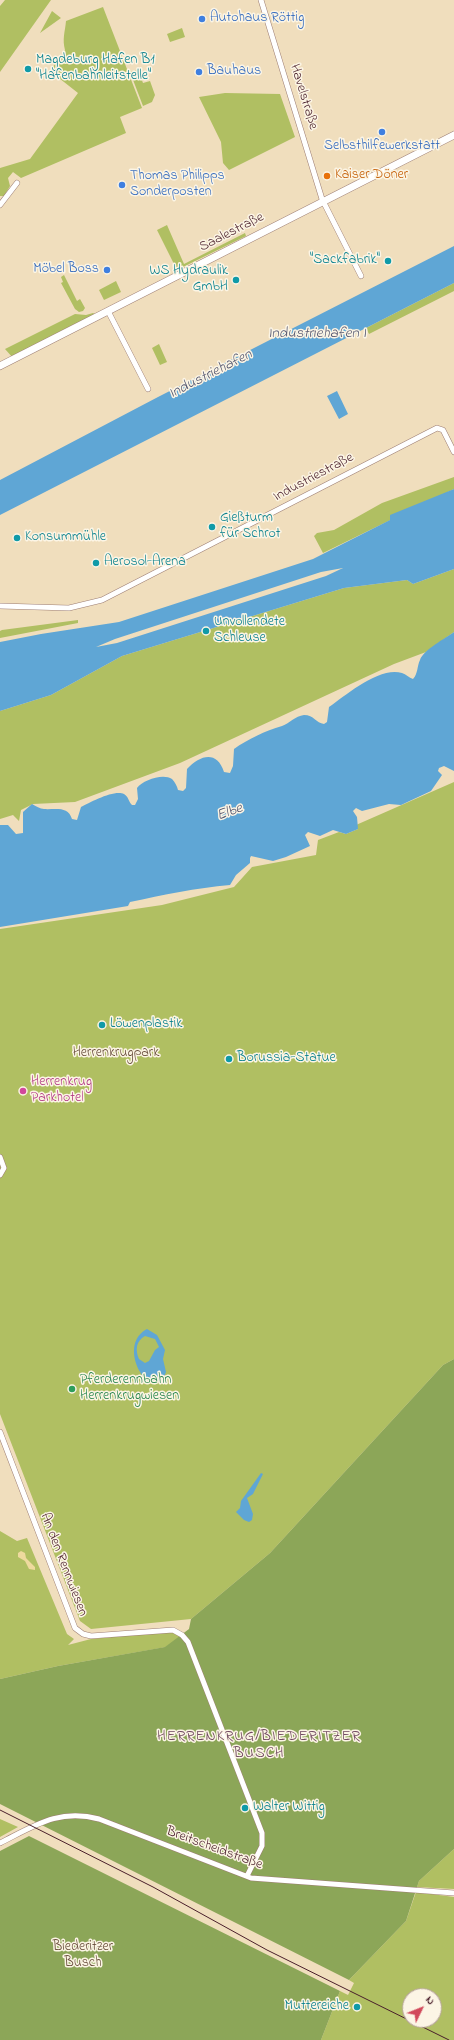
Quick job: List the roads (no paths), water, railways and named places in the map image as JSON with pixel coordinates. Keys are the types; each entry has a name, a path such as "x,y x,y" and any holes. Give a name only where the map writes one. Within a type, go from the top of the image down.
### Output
{"main road":[{"name":"Saalestraße","path":"0,366 454,135"}],"street":[{"name":"Havelstraße","path":"261,0 323,202 361,276"},
{"path":"0,205 17,183"},
{"path":"108,311 148,389"},
{"name":"Industriestraße","path":"0,606 69,608 102,600 437,428 443,430 454,452"},
{"path":"0,1157 4,1168 0,1175"},
{"name":"An den Rennwiesen","path":"0,1432 75,1628 82,1634 91,1636 173,1630 182,1635 190,1645 262,1833 262,1846 247,1876"},
{"name":"Breitscheidstraße","path":"0,1844 51,1818 69,1815 82,1816 113,1824 247,1876 266,1880 454,1893"}],"water":[{"name":"Industriehafen I","path":"454,246 454,283 0,515 0,480 158,397"},
{"path":"337,391 348,414 339,419 327,396"},
{"path":"454,489 454,569 413,584 407,580 344,588 122,656 51,695 0,711 0,642 119,622 313,559 390,520 390,515","holes":["343,568 326,576 117,643 96,647 115,639 321,572"]},
{"name":"Elbe","path":"454,632 454,771 444,766 439,768 438,771 442,775 431,791 401,805 389,804 362,811 356,808 353,811 357,817 358,829 346,834 333,830 320,836 308,832 305,835 310,846 286,857 273,861 251,856 250,863 236,875 230,885 192,890 130,902 128,906 0,927 0,825 8,825 16,834 23,833 23,812 32,804 42,809 64,810 72,819 77,820 81,807 96,799 115,793 124,794 127,796 132,805 135,805 138,799 137,788 144,782 153,778 168,777 174,781 178,790 183,791 186,788 187,769 197,760 203,758 208,757 217,760 224,772 230,773 233,766 234,749 239,745 304,715 310,716 324,724 327,722 329,707 364,683 384,674 393,672 402,673 413,679 416,675 419,662 425,652"},
{"path":"147,1329 157,1335 165,1350 163,1359 166,1372 160,1381 153,1383 146,1379 139,1370 135,1360 134,1348 138,1337","holes":["145,1336 155,1339 159,1347 155,1350 149,1361 145,1363 139,1359 137,1349 138,1343"]},
{"path":"261,1473 263,1474 253,1494 247,1498 253,1514 252,1520 249,1522 244,1520 236,1512 240,1508 241,1501"}],"railway":[{"path":"0,1810 153,1887 267,1950 449,2040"}],"place":[{"name":"Autohaus Röttig","path":"202,19"},
{"name":"Magdeburg Hafen B1 \"Hafenbahnleitstelle\"","path":"28,69"},
{"name":"Bauhaus","path":"199,72"},
{"name":"Selbsthilfewerkstatt","path":"382,132"},
{"name":"Kaiser Döner","path":"327,176"},
{"name":"Thomas Philipps Sonderposten","path":"122,185"},
{"name":"\"Sackfabrik\"","path":"388,261"},
{"name":"Möbel Boss","path":"107,270"},
{"name":"WS Hydraulik GmbH","path":"236,280"},
{"name":"Gießturm für Schrot","path":"212,527"},
{"name":"Konsummühle","path":"17,538"},
{"name":"Aerosol-Arena","path":"96,563"},
{"name":"Unvollendete Schleuse","path":"206,631"},
{"name":"Löwenplastik","path":"102,1025"},
{"name":"Borussia-Statue","path":"229,1059"},
{"name":"Herrenkrug Parkhotel","path":"23,1091"},
{"name":"Pferderennbahn Herrenkrugwiesen","path":"72,1389"},
{"name":"Walter Wittig","path":"245,1808"},
{"name":"Muttereiche","path":"357,2007"}],"district":[{"name":"HERRENKRUG/BIEDERITZER BUSCH","path":"259,1746"}],"water label":[{"name":"Industriehafen","path":"211,375"}],"park label":[{"name":"Herrenkrugpark","path":"116,1054"},
{"name":"Biederitzer Busch","path":"83,1956"}]}
